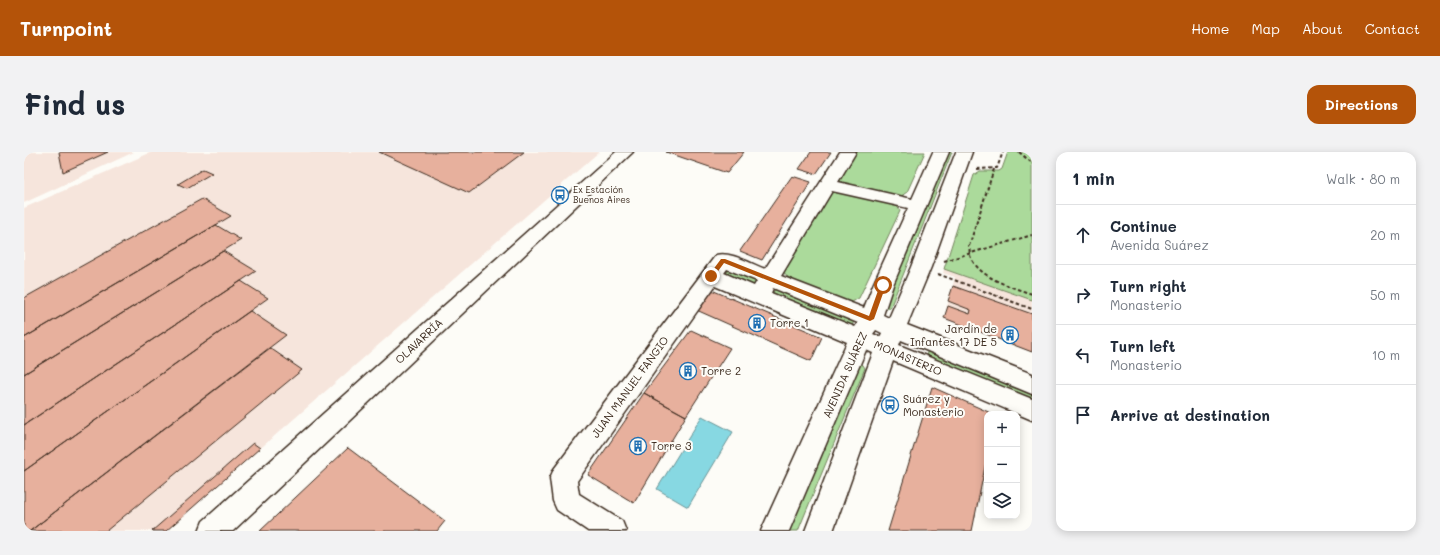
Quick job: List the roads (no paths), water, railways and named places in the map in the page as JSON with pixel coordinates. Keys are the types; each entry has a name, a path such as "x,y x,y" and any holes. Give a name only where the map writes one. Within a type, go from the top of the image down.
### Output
{"street":[{"name":"OLAVARRÍA","path":"213,531 625,152"},
{"path":"764,287 848,152"},
{"name":"AVENIDA SUÁREZ","path":"775,531 865,329 941,152"},
{"path":"819,531 886,350 921,267 961,160"},
{"path":"828,185 917,205"},
{"name":"MONASTERIO","path":"711,276 723,260 764,287 865,329 886,350 1032,410"},
{"name":"JUAN MANUEL FANGIO","path":"612,531 567,501 563,478 711,276"},
{"name":"MONASTERIO","path":"865,329 895,329 1032,384"}],"water":[{"path":"702,416 733,432 688,507 657,489"}],"place":[{"name":"Ex Estación Buenos Aires","path":"560,195"},
{"name":"Torre 1","path":"757,323"},
{"name":"Jardín de Infantes 17 DE 5","path":"1010,335"},
{"name":"Torre 2","path":"688,371"},
{"name":"Suárez y Monasterio","path":"890,405"},
{"name":"Torre 3","path":"638,446"}]}
